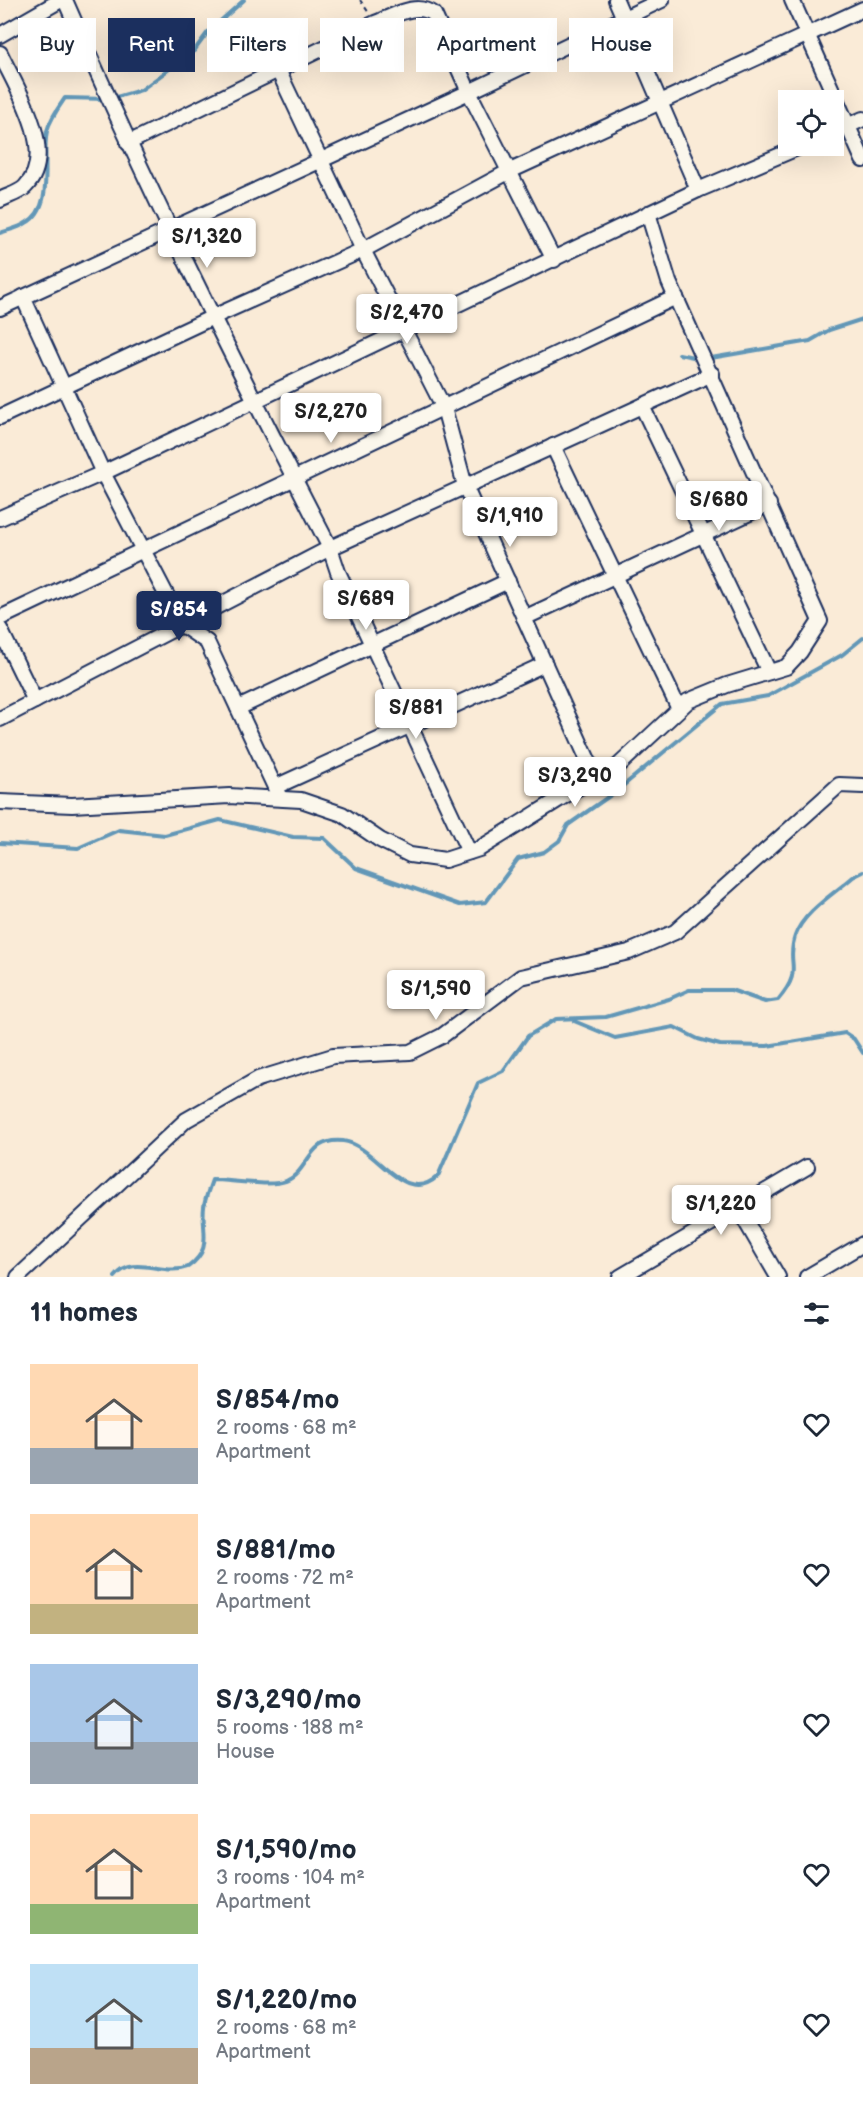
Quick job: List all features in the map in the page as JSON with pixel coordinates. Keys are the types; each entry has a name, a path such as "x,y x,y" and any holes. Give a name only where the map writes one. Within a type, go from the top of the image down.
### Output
{"street":[{"path":"0,35 63,0 128,143 253,400 330,548 338,572 469,852"},
{"path":"308,55 375,23 420,8 435,0"},
{"path":"616,0 624,18"},
{"path":"626,18 662,0"},
{"path":"792,0 863,160"},
{"path":"420,8 434,14 469,92 554,260"},
{"path":"0,417 213,316 363,250 510,171 863,9"},
{"path":"0,308 569,45"},
{"path":"0,53 36,134 39,164 25,188 0,200"},
{"path":"128,143 274,72"},
{"path":"279,72 363,250 444,408 465,486 596,778"},
{"path":"647,72 698,190"},
{"path":"844,128 863,119"},
{"path":"0,518 103,473 253,400 554,260 648,213 778,156"},
{"path":"0,802 72,805 278,793 342,814 380,840 410,855 445,860 479,849 616,767 687,701 727,685 786,667 820,621 676,297 648,213"},
{"path":"23,297 103,473 143,551 182,625 207,642 278,793"},
{"path":"0,618 676,297"},
{"path":"0,719 330,548 712,374"},
{"path":"642,406 769,672"},
{"path":"553,447 679,710"},
{"path":"524,618 769,504"},
{"path":"238,708 508,581"},
{"path":"0,629 35,701"},
{"path":"278,793 410,726 545,664"},
{"path":"18,1277 186,1120 258,1079 333,1056 410,1052 442,1036 521,977 630,952 675,932 839,785 863,786"},
{"path":"620,1277 807,1167"},
{"path":"738,1208 778,1277"},
{"path":"807,1277 863,1244"}],"waterway":[{"path":"113,98 141,90 194,51 208,32 244,0"},
{"path":"0,233 26,223 41,205 46,180 47,131 52,118 65,98 106,99"},
{"path":"705,359 810,341 829,330 863,319"},
{"path":"679,354 698,358"},
{"path":"0,843 78,848 119,830 165,835 220,820 293,837 324,838 356,868 460,905 486,902 518,859 544,852 559,841 568,825 618,790 722,704 768,696 842,655 863,638"},
{"path":"115,1277 122,1270 130,1267 169,1269 188,1267 196,1260 204,1246 204,1207 212,1180 261,1183 286,1181 300,1170 315,1149 331,1141 343,1141 355,1145 401,1180 413,1185 425,1184 438,1176 478,1083 503,1071 528,1036 556,1019 606,1017 669,999 689,990 731,990 765,1002 778,1000 791,981 793,946 799,927 820,904 853,877 863,872"},
{"path":"574,1021 615,1038 674,1027 698,1039 720,1045 767,1046 845,1033 854,1039 863,1053"}]}
